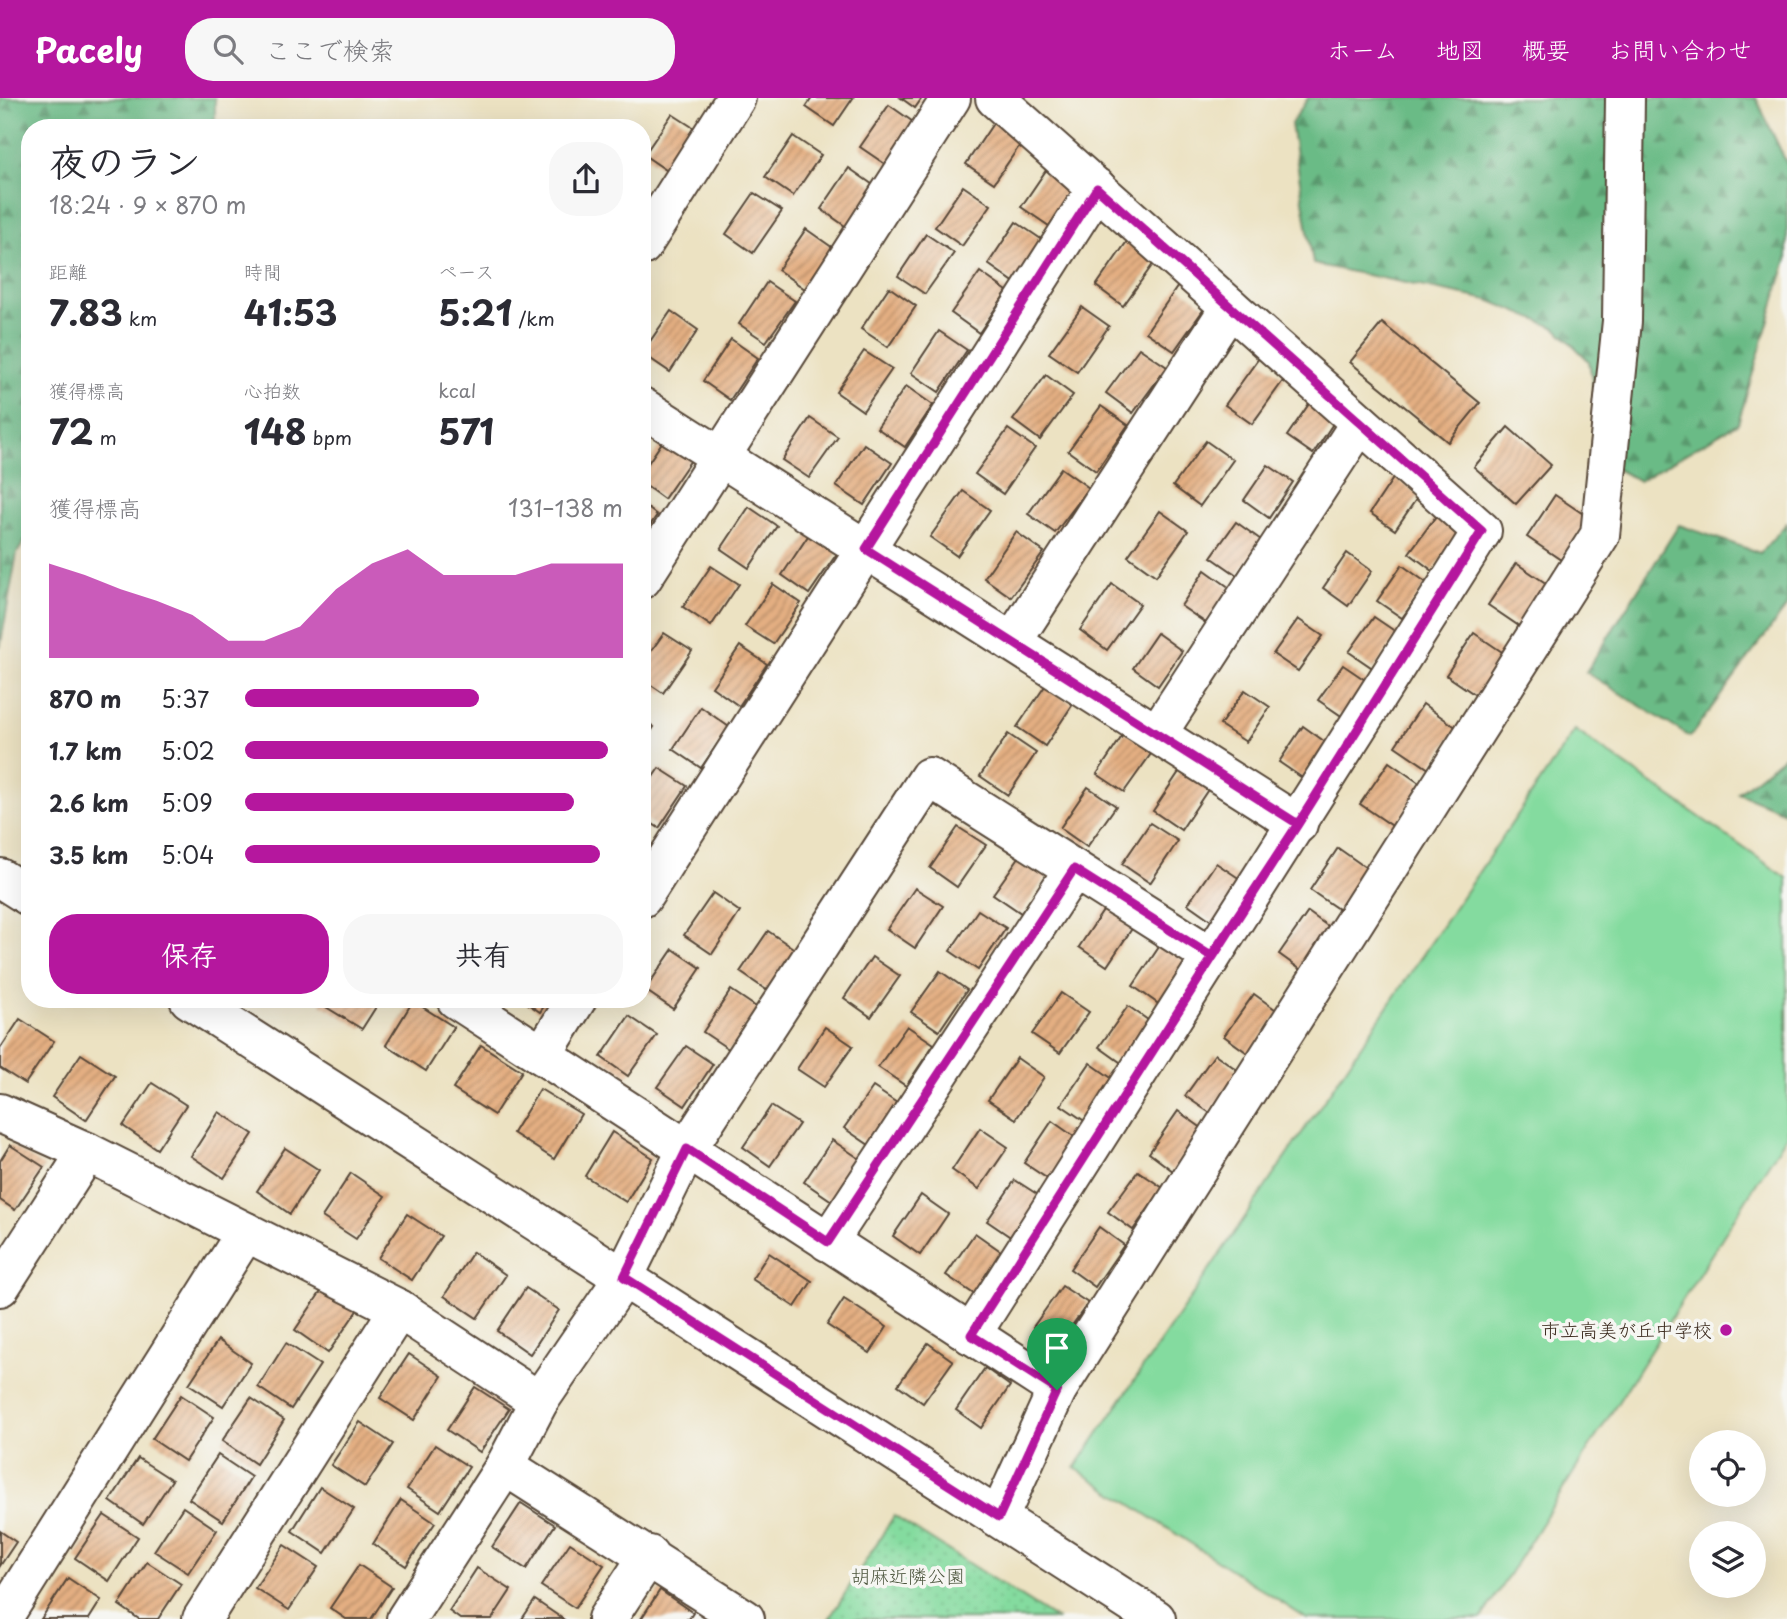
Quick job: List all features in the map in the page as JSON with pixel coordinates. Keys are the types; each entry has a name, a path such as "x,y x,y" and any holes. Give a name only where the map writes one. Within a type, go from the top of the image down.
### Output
{"street":[{"path":"651,232 736,98"},
{"path":"651,565 951,98"},
{"path":"971,1335 1482,531 995,98"},
{"path":"999,1517 1057,1390 1600,534 1622,321 1625,98"},
{"path":"651,884 1097,188"},
{"path":"1012,642 1230,307"},
{"path":"651,413 1298,824"},
{"path":"1157,734 1360,423"},
{"path":"406,1619 505,1466 539,1401 624,1277 687,1149 929,777 1211,956"},
{"path":"828,1242 1074,869"},
{"path":"0,878 21,891"},
{"path":"203,1008 1156,1619"},
{"path":"470,1008 1057,1390"},
{"path":"542,1055 572,1008"},
{"path":"0,1113 87,1152 399,1309 539,1401"},
{"path":"0,1287 87,1152"},
{"path":"2,1619 246,1232"},
{"path":"202,1619 399,1309"},
{"path":"505,1466 649,1555 745,1619"},
{"path":"607,1619 649,1555"}],"green space":[{"path":"0,98 215,98 215,119 21,119 21,547 17,553 0,648"},
{"path":"1308,98 1756,98 1787,164 1787,259 1738,423 1639,481 1605,463 1589,361 1556,328 1488,300 1313,264 1291,124"},
{"path":"1787,523 1787,606 1690,737 1586,672 1679,525 1760,553"},
{"path":"1575,730 1787,878 1787,1135 1481,1619 1307,1619 1075,1468"},
{"path":"1787,754 1787,813 1738,793"},
{"name":"胡麻近隣公園","path":"894,1516 1056,1619 829,1619"}],"building":[{"path":"812,98 853,98 834,126 806,107"},
{"path":"901,98 922,98 915,108"},
{"path":"889,105 916,124 888,166 860,147"},
{"path":"672,114 700,132 672,174 651,160 651,145"},
{"path":"994,122 1022,142 994,183 966,164"},
{"path":"793,136 821,155 793,196 765,177"},
{"path":"1049,166 1077,185 1049,226 1021,207"},
{"path":"849,168 876,187 848,228 821,209"},
{"path":"963,186 991,205 962,246 935,227"},
{"path":"754,193 782,211 753,253 726,234"},
{"path":"1016,222 1044,241 1015,283 988,264"},
{"path":"806,229 833,248 805,289 778,270"},
{"path":"926,234 954,253 925,294 898,276"},
{"path":"1128,240 1156,260 1123,306 1096,286"},
{"path":"980,272 1007,291 979,333 951,313"},
{"path":"767,282 795,301 766,342 739,324"},
{"path":"1178,286 1206,306 1174,351 1146,332"},
{"path":"889,287 916,306 888,347 861,329"},
{"path":"1082,307 1109,326 1077,372 1049,353"},
{"path":"671,311 698,330 670,372 651,359 651,340"},
{"path":"1382,323 1480,403 1448,442 1350,362"},
{"path":"939,331 967,350 939,392 911,373"},
{"path":"731,339 758,358 730,400 703,381"},
{"path":"1139,348 1167,367 1133,413 1106,393"},
{"path":"864,351 892,369 863,411 836,392"},
{"path":"1259,358 1285,378 1252,424 1225,405"},
{"path":"1046,375 1073,395 1040,440 1013,420"},
{"path":"906,386 933,405 905,447 877,428"},
{"path":"1311,401 1336,419 1313,454 1287,436"},
{"path":"1101,406 1128,425 1096,471 1068,451"},
{"path":"810,418 838,437 809,478 782,460"},
{"path":"1508,427 1551,465 1516,504 1474,467"},
{"path":"1008,429 1035,448 1003,494 975,474"},
{"path":"665,438 693,457 664,499 651,490 651,459"},
{"path":"1206,441 1233,460 1200,506 1173,486"},
{"path":"864,444 892,463 864,505 836,486"},
{"path":"1268,465 1293,482 1269,518 1244,500"},
{"path":"1061,468 1089,488 1055,533 1028,514"},
{"path":"1394,477 1419,495 1395,530 1370,513"},
{"path":"963,491 990,510 957,556 930,537"},
{"path":"1555,495 1589,518 1561,560 1527,537"},
{"path":"749,507 777,526 749,568 721,549"},
{"path":"651,511 657,515 651,524"},
{"path":"1160,511 1188,531 1156,576 1128,556"},
{"path":"1439,512 1463,530 1433,571 1409,553"},
{"path":"1236,522 1261,540 1237,575 1211,557"},
{"path":"1016,532 1044,552 1011,597 984,578"},
{"path":"810,533 838,552 809,594 782,575"},
{"path":"1347,553 1372,571 1348,606 1323,588"},
{"path":"1516,563 1550,586 1522,628 1488,605"},
{"path":"1402,565 1427,583 1402,618 1377,601"},
{"path":"711,566 739,584 711,626 683,607"},
{"path":"1205,570 1230,588 1206,623 1181,606"},
{"path":"773,584 801,603 773,644 745,626"},
{"path":"1112,584 1140,604 1107,650 1080,630"},
{"path":"1374,617 1399,634 1374,669 1349,652"},
{"path":"1298,619 1323,636 1298,671 1273,654"},
{"path":"664,633 692,651 663,693 651,685 651,651"},
{"path":"1157,633 1182,651 1158,686 1133,668"},
{"path":"1474,633 1508,656 1480,698 1446,675"},
{"path":"740,646 767,664 739,706 712,687"},
{"path":"1343,665 1368,682 1343,717 1318,700"},
{"path":"1045,686 1073,704 1045,746 1017,727"},
{"path":"1245,690 1270,707 1246,742 1220,725"},
{"path":"1423,704 1457,728 1429,769 1395,746"},
{"path":"701,707 729,727 701,768 673,749"},
{"path":"1303,726 1328,744 1304,779 1279,762"},
{"path":"1125,732 1153,751 1124,792 1097,774"},
{"path":"1008,734 1036,753 1008,795 980,776"},
{"path":"1389,762 1422,785 1394,827 1360,804"},
{"path":"659,768 687,786 659,828 651,823 651,780"},
{"path":"1181,769 1209,788 1181,830 1153,811"},
{"path":"1088,787 1116,806 1087,847 1060,828"},
{"path":"1150,823 1178,841 1150,883 1122,864"},
{"path":"958,827 986,845 957,887 930,868"},
{"path":"1338,848 1372,872 1344,913 1310,890"},
{"path":"1022,853 1050,871 1021,913 993,894"},
{"path":"1216,863 1243,881 1215,923 1188,904"},
{"path":"915,888 943,906 915,948 887,929"},
{"path":"713,893 740,912 712,954 684,935"},
{"path":"1107,905 1135,924 1107,966 1079,947"},
{"path":"978,910 1006,928 978,970 950,951"},
{"path":"1308,912 1333,930 1304,972 1279,954"},
{"path":"768,931 796,950 768,991 740,972"},
{"path":"1161,944 1188,964 1160,1005 1133,986"},
{"path":"673,949 701,968 673,1009 651,994 651,981"},
{"path":"872,957 900,976 871,1017 844,998"},
{"path":"940,971 967,990 939,1031 911,1012"},
{"path":"731,990 759,1009 730,1050 703,1032"},
{"path":"1061,993 1089,1012 1060,1053 1032,1034"},
{"path":"1254,994 1279,1012 1249,1054 1224,1036"},
{"path":"1128,1006 1155,1025 1127,1067 1099,1047"},
{"path":"328,1008 375,1008 362,1029"},
{"path":"409,1008 424,1008 454,1027 426,1071 386,1045"},
{"path":"629,1016 657,1035 628,1076 601,1057"},
{"path":"20,1019 54,1041 25,1084 0,1068 0,1049"},
{"path":"907,1026 934,1044 906,1086 878,1067"},
{"path":"825,1027 853,1046 824,1087 797,1069"},
{"path":"481,1045 522,1071 494,1115 453,1089"},
{"path":"686,1046 713,1064 685,1106 657,1087"},
{"path":"81,1054 115,1076 86,1120 52,1097"},
{"path":"1215,1054 1240,1072 1210,1113 1185,1096"},
{"path":"1017,1058 1044,1077 1016,1119 988,1100"},
{"path":"1090,1063 1117,1082 1089,1124 1061,1105"},
{"path":"152,1083 186,1105 157,1149 123,1126"},
{"path":"873,1087 900,1105 872,1147 844,1128"},
{"path":"540,1089 581,1114 554,1159 513,1133"},
{"path":"771,1106 799,1124 770,1166 743,1147"},
{"path":"1178,1111 1203,1129 1173,1171 1149,1153"},
{"path":"219,1112 253,1134 224,1178 191,1156"},
{"path":"1052,1121 1079,1140 1051,1181 1024,1163"},
{"path":"980,1128 1008,1147 979,1189 952,1170"},
{"path":"612,1132 653,1158 626,1202 585,1176"},
{"path":"832,1140 860,1159 832,1201 804,1182"},
{"path":"10,1145 44,1167 15,1210 0,1200 0,1161"},
{"path":"285,1148 319,1170 290,1214 257,1191"},
{"path":"1138,1171 1163,1188 1133,1230 1108,1212"},
{"path":"351,1173 385,1196 356,1239 322,1217"},
{"path":"1015,1180 1043,1198 1015,1240 987,1221"},
{"path":"921,1195 948,1214 920,1255 893,1236"},
{"path":"407,1214 441,1236 412,1280 378,1258"},
{"path":"1099,1227 1124,1245 1095,1287 1070,1269"},
{"path":"975,1233 1002,1252 974,1294 946,1275"},
{"path":"473,1252 506,1275 477,1318 444,1296"},
{"path":"769,1253 812,1281 795,1307 752,1279"},
{"path":"1062,1286 1088,1303 1058,1345 1033,1327"},
{"path":"324,1287 358,1309 328,1353 295,1330"},
{"path":"526,1288 559,1310 530,1354 497,1331"},
{"path":"844,1299 887,1327 870,1353 827,1325"},
{"path":"218,1340 251,1363 223,1406 189,1384"},
{"path":"286,1343 320,1365 291,1409 258,1387"},
{"path":"928,1343 953,1361 923,1403 898,1385"},
{"path":"409,1354 442,1376 414,1420 380,1398"},
{"path":"985,1368 1010,1386 981,1428 956,1410"},
{"path":"475,1387 509,1409 480,1452 447,1430"},
{"path":"181,1395 214,1417 185,1461 152,1439"},
{"path":"251,1398 284,1420 256,1464 222,1441"},
{"path":"360,1422 393,1444 365,1487 331,1465"},
{"path":"435,1445 469,1467 440,1511 407,1489"},
{"path":"218,1455 251,1477 223,1521 189,1499"},
{"path":"138,1458 172,1480 143,1524 110,1501"},
{"path":"320,1487 354,1509 325,1553 292,1531"},
{"path":"401,1500 435,1523 406,1566 373,1544"},
{"path":"521,1503 555,1525 526,1569 492,1547"},
{"path":"183,1507 217,1530 188,1573 154,1551"},
{"path":"104,1515 138,1537 109,1581 75,1558"},
{"path":"0,1531 16,1542 0,1566"},
{"path":"570,1543 604,1565 575,1608 541,1586"},
{"path":"284,1545 318,1567 289,1610 255,1588"},
{"path":"147,1562 181,1584 158,1619 139,1619 119,1605"},
{"path":"359,1565 392,1587 371,1619 346,1619 330,1608"},
{"path":"477,1568 511,1590 492,1619 460,1619 449,1611"},
{"path":"68,1578 101,1600 89,1619 41,1619"},
{"path":"660,1590 693,1613 689,1619 641,1619"},
{"path":"535,1600 563,1619 522,1619"}],"place":[{"name":"市立高美が丘中学校","path":"1726,1330"}],"route":[{"path":"1057,1390 971,1335 1211,956 1298,824 866,549 1097,188 1482,531 1298,824 1255,890 1211,956 1074,869 828,1242 687,1149 624,1277 999,1517 1057,1390"}]}
